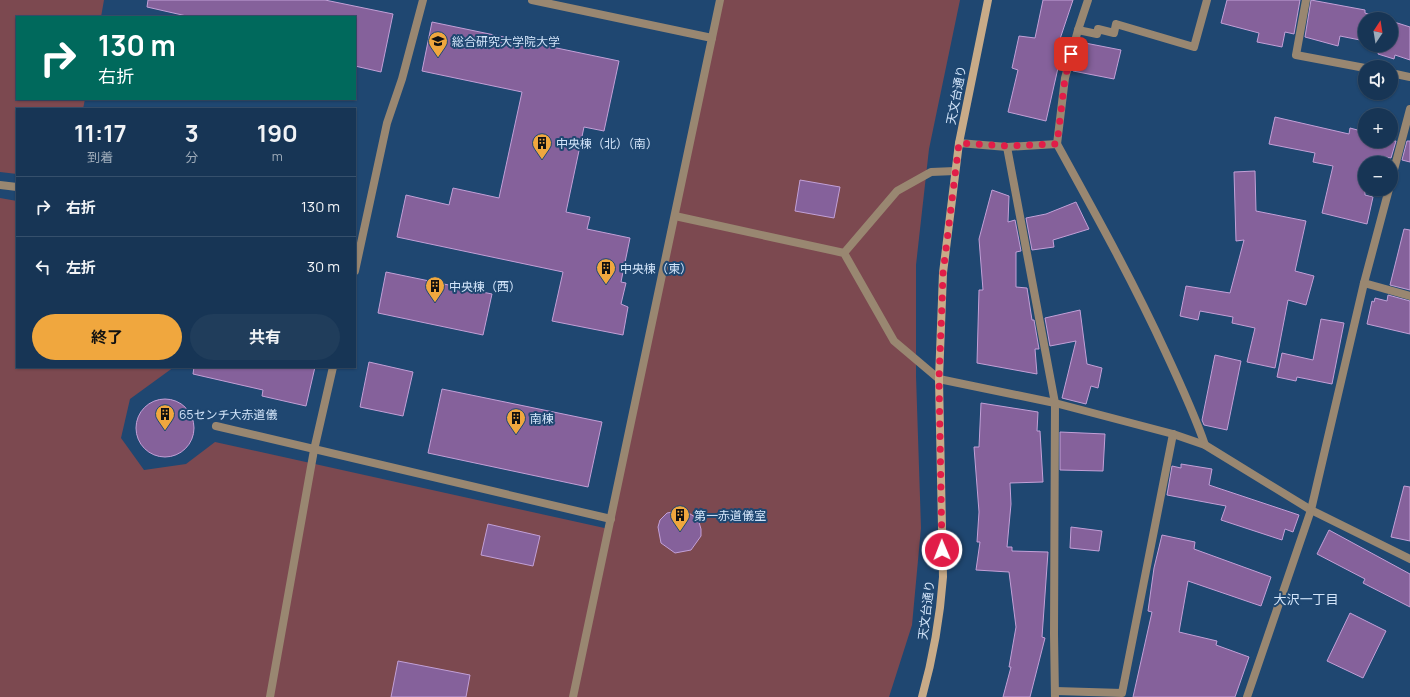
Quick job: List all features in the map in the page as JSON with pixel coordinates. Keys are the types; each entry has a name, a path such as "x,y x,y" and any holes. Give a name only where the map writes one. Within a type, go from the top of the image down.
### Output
{"main road":[{"name":"天文台通り","path":"922,697 938,627 943,577 939,379 943,273 959,143 988,0"}],"street":[{"path":"356,263 359,239 387,123 402,79 423,0"},
{"path":"532,0 712,38"},
{"path":"573,697 720,0"},
{"path":"1088,0 1065,78 1057,144 1110,240 1155,329 1196,419 1205,445"},
{"path":"1078,30 1097,34 1098,29 1114,33 1116,24 1194,47 1206,0"},
{"path":"1306,0 1296,55 1358,67"},
{"path":"1398,74 1410,77"},
{"path":"1398,157 1409,119 1410,109"},
{"path":"959,143 1007,146 1057,144"},
{"path":"1007,146 1055,403 1054,634 1056,694 1122,693 1173,434"},
{"path":"844,253 897,191 931,172 955,171"},
{"path":"0,185 16,187"},
{"path":"1247,697 1311,510 1364,283 1387,196"},
{"path":"675,216 844,253 894,341 939,379 1055,403 1173,434 1205,445 1311,510 1410,559"},
{"path":"1364,283 1410,296"},
{"path":"270,697 314,450 333,368"},
{"path":"216,426 611,519"}],"shaded area":[{"path":"0,0 104,0 101,16 16,16 16,100 85,100 83,108 16,108 16,174 0,172"},
{"path":"720,0 960,0 929,149 916,265 916,376 921,528 912,625 889,697 0,697 0,198 16,201 16,368 173,368 130,399 121,438 144,470 186,464 215,442 609,529"}],"building":[{"path":"148,0 325,0 393,14 381,72 356,66 356,16 187,16 147,7"},
{"path":"1043,0 1073,0 1060,39 1070,40 1062,69 1058,68 1046,121 1008,112 1018,70 1012,68 1019,36 1035,38"},
{"path":"1227,0 1300,0 1294,34 1285,32 1282,47 1257,42 1259,33 1221,23"},
{"path":"1311,0 1365,10 1365,12 1358,12 1358,40 1340,36 1338,46 1305,37"},
{"name":"中央棟（北）（南）","path":"432,22 619,61 604,131 584,127 566,212 590,217 587,229 630,238 621,282 626,283 621,304 628,307 623,335 552,321 563,272 397,237 406,195 449,205 453,188 499,198 522,92 422,71"},
{"path":"1398,23 1410,27 1410,60 1395,55 1394,59 1378,54 1378,52 1398,52"},
{"path":"1080,42 1121,50 1114,79 1073,71"},
{"path":"1275,117 1349,134 1350,128 1358,130 1358,148 1394,148 1392,156 1358,156 1358,196 1373,197 1367,224 1322,213 1333,166 1313,162 1315,153 1269,144"},
{"path":"1407,141 1410,141 1410,162 1402,160"},
{"path":"1255,171 1256,211 1306,221 1295,271 1314,276 1306,305 1288,300 1275,368 1247,362 1255,328 1232,323 1233,317 1200,311 1198,320 1180,316 1186,286 1230,293 1244,240 1236,241 1234,172"},
{"path":"800,180 840,187 834,218 795,211"},
{"path":"992,190 1009,196 1008,222 1015,220 1021,251 1016,252 1016,287 1027,288 1032,320 1034,320 1039,349 1035,349 1037,374 977,363 979,290 983,290 979,239"},
{"path":"1076,202 1089,229 1053,240 1054,247 1032,250 1026,218 1046,214"},
{"path":"1404,229 1410,230 1410,290 1390,285"},
{"name":"中央棟（西）","path":"386,272 492,294 483,335 378,313"},
{"path":"1388,295 1410,301 1410,334 1367,324 1372,301 1374,302 1375,298 1387,301"},
{"path":"1080,310 1087,364 1102,368 1098,388 1091,386 1086,404 1062,398 1076,341 1050,346 1045,318"},
{"path":"1321,319 1344,323 1332,384 1297,377 1296,381 1277,377 1282,353 1313,360"},
{"path":"1215,355 1241,361 1227,430 1204,425 1202,420"},
{"path":"369,362 413,372 403,416 360,407"},
{"path":"194,368 315,368 306,406 262,396 263,390 193,374"},
{"name":"南棟","path":"442,389 602,422 588,487 428,453"},
{"name":"65センチ大赤道儀","path":"165,399 176,401 189,412 192,417 194,428 192,439 181,452 176,455 165,457 154,455 141,444 138,439 136,428 138,417 149,404 154,401"},
{"path":"981,403 1038,412 1037,431 1040,431 1043,482 1010,483 1011,504 1007,547 1012,547 1012,551 1048,552 1042,637 1045,638 1030,697 1003,697 1011,667 1009,667 1016,627 1009,572 976,570 980,542 977,542 979,512 974,447 979,447"},
{"path":"1060,432 1105,434 1103,471 1060,470"},
{"path":"1181,464 1212,469 1209,485 1299,515 1293,532 1285,529 1282,540 1221,520 1226,506 1167,495 1172,466 1181,468"},
{"path":"1404,486 1410,487 1410,541 1391,537"},
{"name":"第一赤道儀室","path":"684,510 698,519 701,529 701,536 691,550 675,553 661,543 658,527 660,520 667,513"},
{"path":"488,524 540,536 533,566 481,555"},
{"path":"1071,527 1102,531 1099,551 1070,548"},
{"path":"1329,530 1410,574 1410,607 1363,583 1365,579 1317,554"},
{"path":"1162,535 1195,542 1194,549 1271,577 1261,606 1188,581 1179,632 1217,641 1216,645 1249,657 1235,697 1133,697 1152,612 1148,611 1154,568"},
{"path":"1350,613 1386,631 1363,678 1327,661"},
{"path":"398,661 470,675 466,697 391,697"}],"place":[{"name":"総合研究大学院大学","path":"438,58"},
{"name":"中央棟（北）（南）","path":"542,160"},
{"name":"中央棟（東）","path":"606,285"},
{"name":"中央棟（西）","path":"435,303"},
{"name":"65センチ大赤道儀","path":"165,431"},
{"name":"南棟","path":"516,435"},
{"name":"第一赤道儀室","path":"680,532"}],"district":[{"name":"大沢一丁目","path":"1306,599"}],"route":[{"path":"942,550 939,379 943,273 959,143 1007,146 1057,144 1065,78 1071,54"}]}
